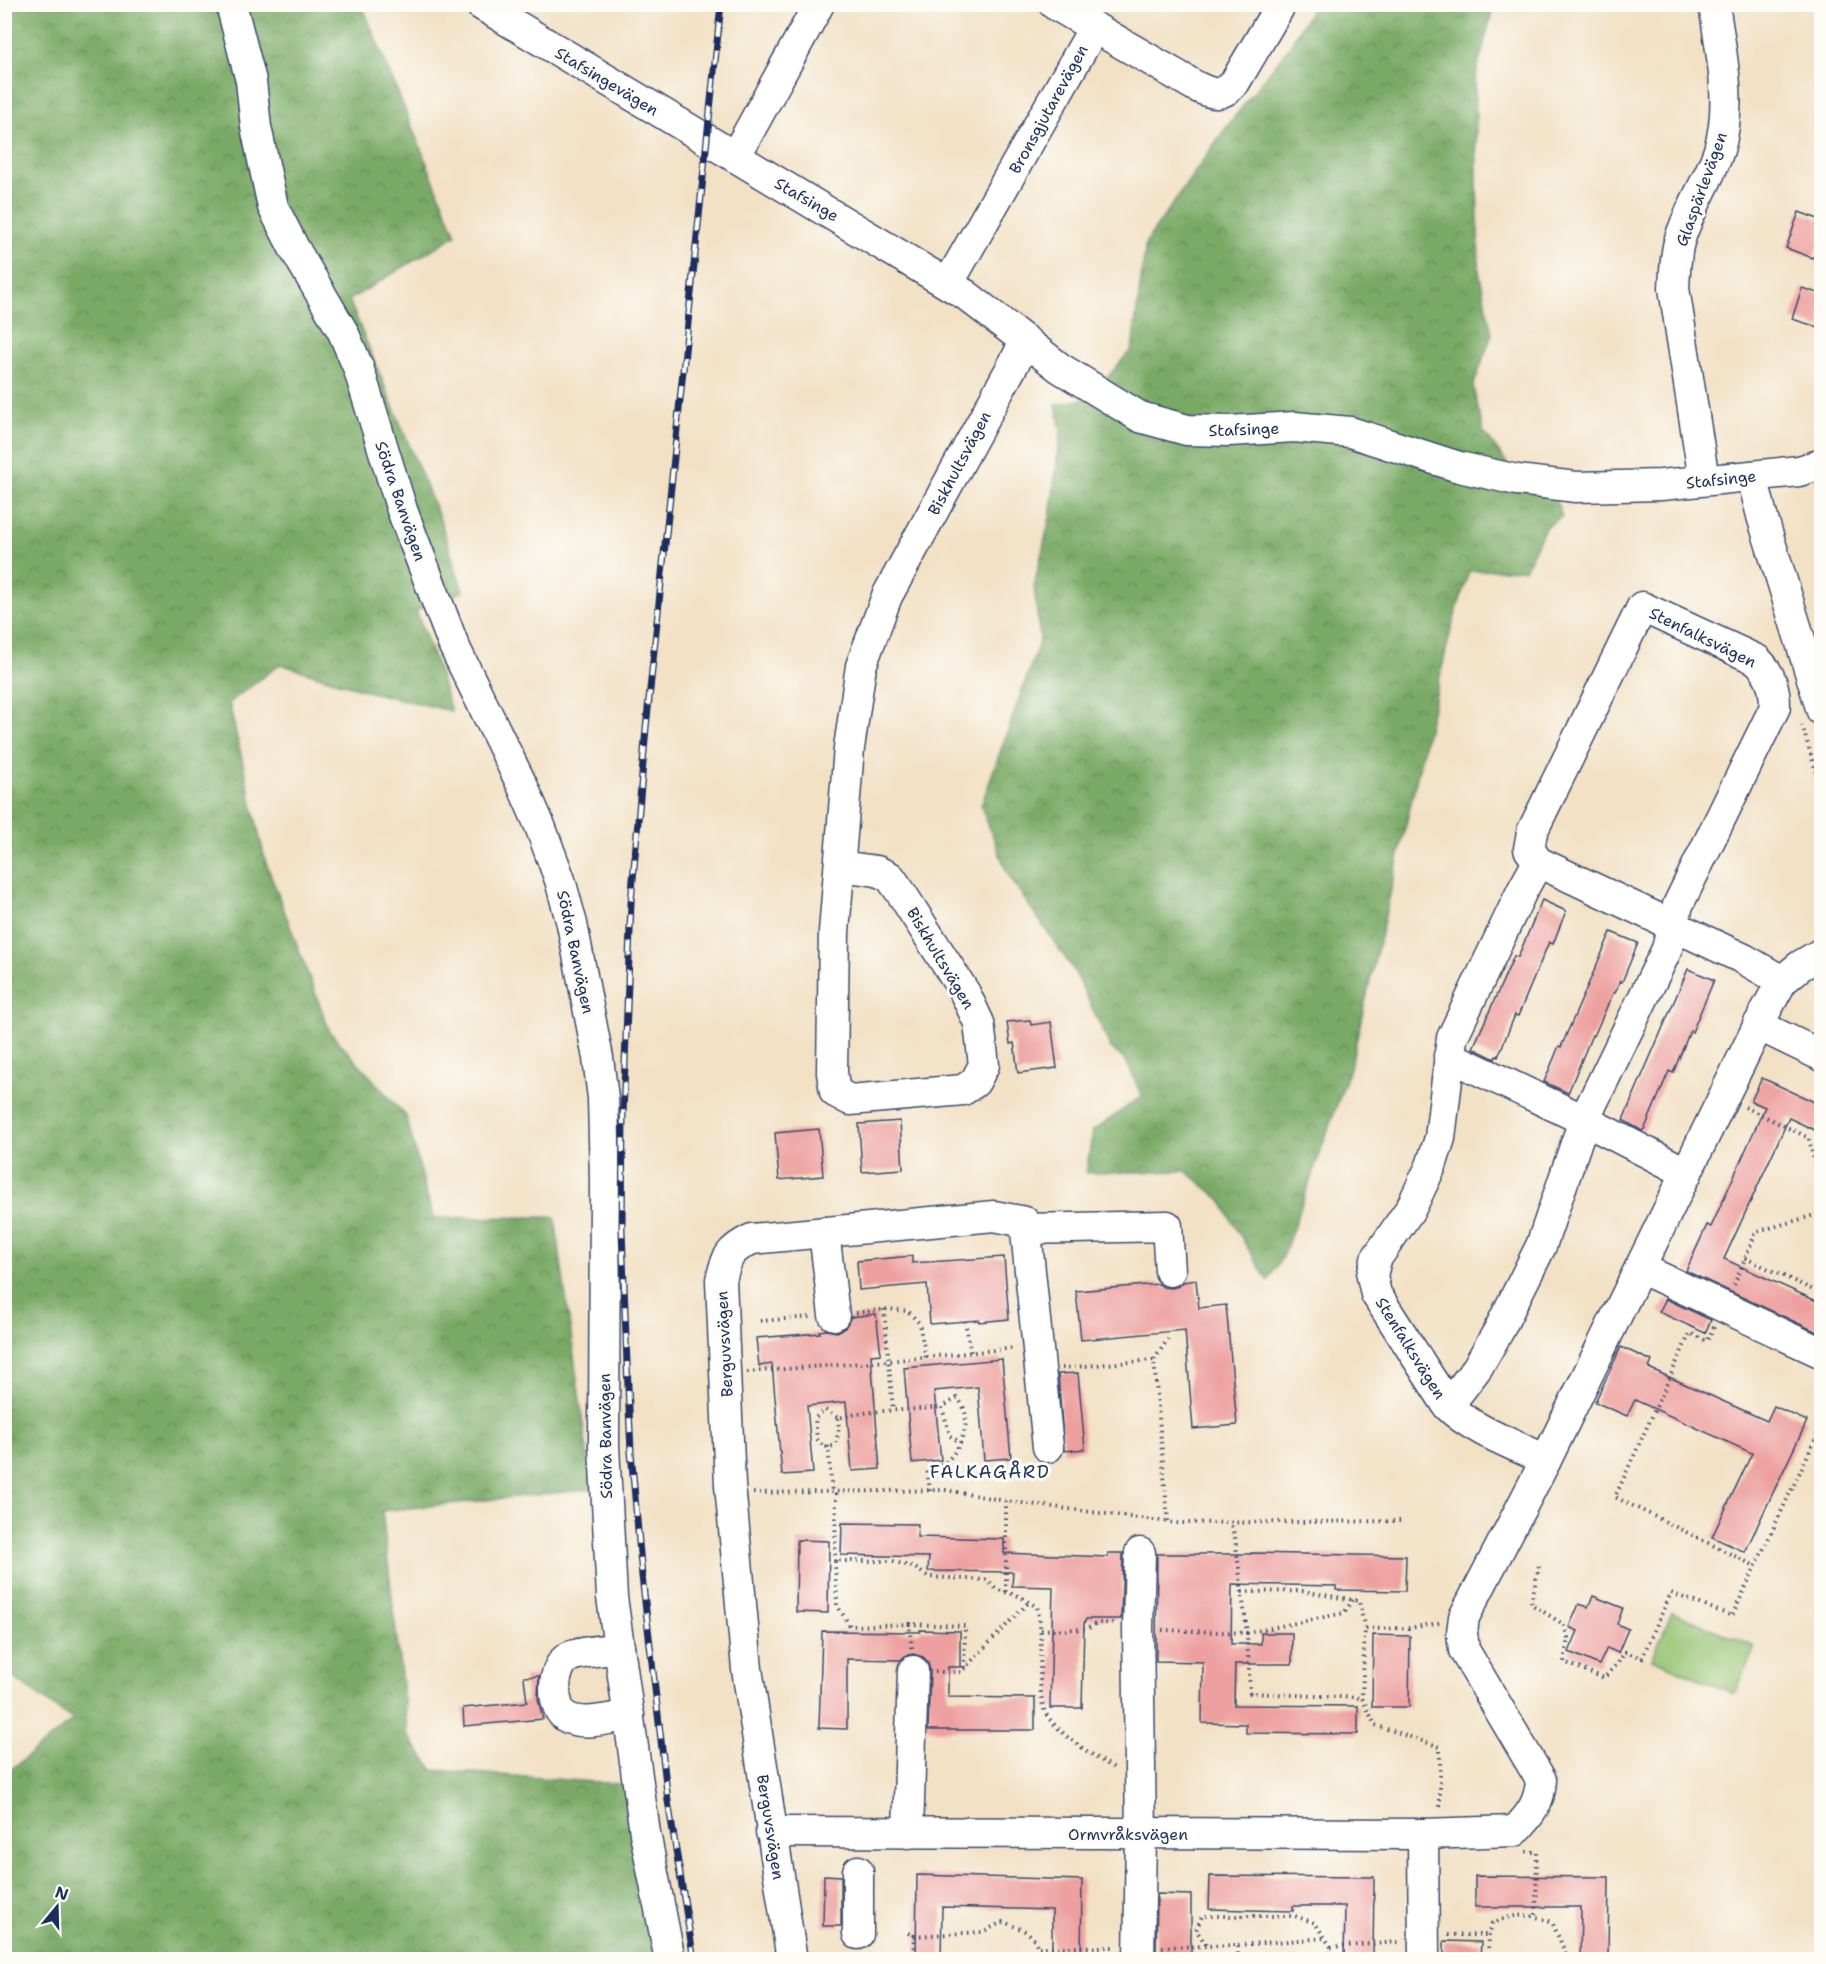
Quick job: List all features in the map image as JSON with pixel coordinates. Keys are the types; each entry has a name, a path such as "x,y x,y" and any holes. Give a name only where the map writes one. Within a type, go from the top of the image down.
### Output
{"street":[{"name":"Södra Banvägen","path":"231,4 251,81 256,127 273,207 343,332 358,367 406,521 454,645 523,786 540,826 560,880 572,924 598,1058 603,1098 604,1446 612,1597 645,1833 670,1959"},
{"name":"Stafsingevägen","path":"480,4 735,156"},
{"path":"735,156 819,4"},
{"path":"1054,4 1094,28"},
{"name":"Bronsgjutarevägen","path":"948,284 1094,28 1197,87 1219,94 1228,90 1235,82 1281,4"},
{"name":"Glaspärlevägen","path":"1704,480 1674,288 1679,241 1718,151 1725,122 1727,94 1714,4"},
{"name":"Stafsinge","path":"735,156 966,295 1060,368 1140,417 1187,430 1229,431 1294,427 1350,432 1459,467 1517,480 1576,487 1661,485 1799,471 1821,464"},
{"name":"Biskhultsvägen","path":"840,866 877,871 890,877 965,993 979,1023 984,1065 975,1082 963,1090 850,1100 835,1092 832,1073 834,932 854,704 861,666 887,596 1026,341"},
{"path":"1752,476 1762,516 1814,656 1821,711"},
{"name":"Stenfalksvägen","path":"1448,1406 1477,1368 1494,1339 1541,1246 1584,1120 1663,958 1674,926 1678,905 1775,707 1775,690 1766,669 1757,660 1642,607 1532,832 1529,849 1538,862 1452,1038 1440,1138 1431,1166 1411,1209 1376,1259 1372,1276 1376,1294 1448,1406 1457,1415 1474,1425 1546,1461"},
{"path":"1538,862 1744,959 1782,981"},
{"path":"1463,1621 1546,1461 1758,1024 1782,981 1821,953"},
{"path":"1758,1024 1821,1056"},
{"path":"1449,1056 1584,1120 1687,1173"},
{"name":"Berguvsvägen","path":"792,1959 747,1669 747,1490 743,1372 721,1280 727,1258 735,1247 752,1239 824,1232 994,1216 1025,1222 1026,1229"},
{"path":"1048,1447 1026,1229 1167,1226 1170,1271"},
{"path":"824,1232 834,1315"},
{"path":"1640,1268 1821,1353"},
{"path":"1139,1953 1141,1834 1138,1626 1140,1553"},
{"name":"Ormvråksvägen","path":"771,1832 1485,1834 1515,1831 1536,1806 1542,1780 1464,1650 1463,1621"},
{"path":"620,1648 569,1656 559,1665 555,1676 555,1691 561,1713 568,1718 601,1720 629,1715"},
{"path":"908,1833 913,1671"},
{"path":"1424,1947 1431,1834"},
{"path":"858,1871 858,1934"}],"path":[{"path":"1724,1096 1809,1138 1821,1197"},
{"path":"1756,1566 1616,1497 1690,1333 1707,1341 1756,1232 1821,1213"},
{"path":"1745,1258 1821,1294"},
{"path":"884,1309 893,1410"},
{"path":"966,1321 970,1353"},
{"path":"1168,1339 1154,1360 1168,1521"},
{"path":"743,1372 970,1353 1039,1358 1154,1360"},
{"path":"838,1418 839,1432 834,1446 824,1447 817,1439 815,1418 825,1410 838,1418 878,1410 942,1407 957,1398 963,1404 967,1416 960,1442 948,1460 927,1469 930,1491"},
{"path":"942,1407 950,1436 960,1442"},
{"path":"1539,1566 1531,1604 1563,1624 1568,1638 1564,1662 1604,1678 1625,1652 1642,1658 1671,1593 1732,1616 1821,1425"},
{"path":"828,1446 834,1493 837,1605 850,1626 909,1624 965,1626 964,1668"},
{"path":"747,1490 834,1493 945,1490 1006,1501 1168,1521 1404,1521"},
{"path":"1006,1501 1006,1592"},
{"path":"1230,1522 1235,1537 1247,1632 1250,1693 1362,1698"},
{"path":"835,1561 892,1561 915,1568 928,1577 986,1580 998,1590 1038,1607 1041,1630 1040,1681 1044,1711 1059,1729 1097,1759 1140,1780"},
{"path":"1242,1593 1302,1591 1359,1601 1365,1629 1362,1698 1375,1725 1440,1747 1431,1834"},
{"path":"1041,1630 1087,1629 1097,1623 1247,1632 1344,1613 1353,1600"},
{"path":"909,1624 913,1671 960,1672 1029,1602"},
{"path":"1365,1629 1409,1628 1463,1621"},
{"path":"1526,1852 1537,1852 1536,1916"},
{"path":"1488,1959 1492,1923 1511,1915 1536,1916 1552,1922 1564,1952 1564,1959"},
{"path":"1207,1946 1196,1930 1202,1916 1295,1916 1315,1923 1331,1947 1330,1959"},
{"path":"908,1933 914,1936 982,1932 1003,1922 1028,1932 1039,1947 1039,1959"},
{"path":"1331,1947 1395,1944 1424,1947 1489,1935"},
{"path":"913,1959 914,1936"},
{"path":"1039,1947 1139,1953 1325,1938"},
{"path":"1238,1945 1238,1959"}],"green space":[{"path":"5,5 362,5 456,235 349,300 441,522 463,591 416,611 451,711 370,692 280,664 229,703 265,860 330,1032 406,1116 433,1218 555,1217 592,1489 382,1511 408,1736 433,1770 632,1785 654,1959 5,1959 5,1774 73,1720 5,1672"},
{"path":"1314,5 1494,5 1475,78 1479,272 1492,334 1473,387 1483,431 1511,469 1555,497 1562,517 1546,526 1525,569 1469,571 1451,629 1350,1068 1285,1251 1268,1281 1221,1200 1186,1171 1086,1173 1093,1131 1142,1096 1126,1061 1111,1048 1075,972 1008,875 981,806 1040,640 1034,586 1050,518 1061,429 1056,405 1089,398 1132,349 1146,242 1225,129 1289,47"},
{"path":"1672,1612 1755,1647 1735,1694 1652,1659"}],"building":[{"path":"1799,212 1821,220 1821,236 1813,258 1786,248"},
{"path":"1802,288 1821,294 1821,328 1792,319"},
{"path":"1542,900 1566,911 1553,944 1549,942 1518,1016 1515,1015 1498,1057 1496,1056 1495,1059 1473,1048 1514,956 1518,957"},
{"path":"1611,932 1638,943 1622,982 1620,981 1613,993 1594,1036 1592,1035 1568,1093 1544,1082"},
{"path":"1688,969 1714,980 1673,1073 1669,1071 1642,1131 1623,1120"},
{"path":"1030,1020 1031,1025 1051,1022 1057,1068 1018,1073 1014,1043 1010,1044 1007,1022"},
{"path":"1762,1078 1821,1105 1821,1133 1789,1118 1724,1259 1821,1303 1821,1334 1686,1271 1707,1225 1711,1227 1765,1107 1751,1101"},
{"path":"900,1121 903,1169 862,1172 859,1124"},
{"path":"819,1129 823,1176 779,1180 775,1133"},
{"path":"912,1256 912,1263 1004,1257 1009,1319 930,1324 927,1284 859,1290 857,1261"},
{"path":"1196,1280 1199,1308 1226,1305 1237,1425 1193,1429 1185,1330 1081,1340 1076,1291 1159,1284 1172,1288 1183,1282"},
{"path":"1666,1299 1711,1320 1705,1333 1659,1312"},
{"path":"876,1314 881,1354 871,1355 880,1469 852,1471 846,1402 807,1406 813,1473 782,1475 772,1364 759,1366 756,1338 820,1333 819,1331 826,1330 837,1332 845,1328 851,1317"},
{"path":"1621,1347 1652,1361 1649,1368 1767,1421 1774,1406 1807,1421 1745,1552 1712,1537 1752,1453 1635,1400 1627,1416 1595,1402"},
{"path":"1002,1359 1011,1458 984,1460 978,1387 934,1391 941,1460 912,1463 904,1368"},
{"path":"1078,1373 1085,1449 1064,1451 1058,1374"},
{"path":"842,1523 918,1524 917,1537 1004,1539 1004,1553 1108,1557 1108,1553 1123,1553 1121,1619 1086,1619 1084,1624 1082,1708 1050,1708 1053,1587 1012,1586 1013,1572 928,1571 929,1557 841,1555"},
{"path":"797,1540 829,1541 828,1613 796,1612"},
{"path":"1157,1554 1406,1556 1405,1591 1336,1590 1336,1586 1232,1584 1231,1644 1261,1644 1261,1633 1292,1633 1292,1664 1235,1664 1234,1705 1358,1706 1358,1734 1246,1733 1246,1724 1202,1723 1203,1662 1156,1661"},
{"path":"1593,1596 1623,1608 1617,1624 1628,1629 1618,1653 1607,1648 1599,1665 1569,1652 1578,1631 1569,1627 1579,1604 1588,1607"},
{"path":"920,1630 960,1631 960,1667 948,1667 948,1697 1035,1698 1035,1730 928,1730 930,1671 928,1662 923,1657 913,1654 901,1660 847,1659 847,1729 819,1728 822,1631 920,1632"},
{"path":"1373,1635 1410,1636 1409,1707 1372,1707"},
{"path":"539,1676 538,1699 543,1719 464,1726 463,1708 527,1702 524,1677"},
{"path":"824,1875 841,1876 841,1926 823,1926"},
{"path":"917,1875 1082,1880 1081,1959 1052,1959 1052,1910 942,1907 941,1959 916,1959"},
{"path":"1210,1876 1374,1877 1373,1959 1344,1959 1345,1906 1293,1906 1293,1911 1209,1909"},
{"path":"1475,1876 1609,1877 1608,1959 1580,1959 1581,1907 1475,1907"},
{"path":"1157,1894 1191,1895 1191,1959 1156,1959"},
{"path":"1444,1941 1481,1942 1480,1959 1444,1959"}],"railway":[{"path":"694,1960 668,1801 642,1576 631,1452 622,1230 623,1116 631,903 646,728 721,4"}],"district":[{"name":"FALKAGÅRD","path":"990,1472"}]}
